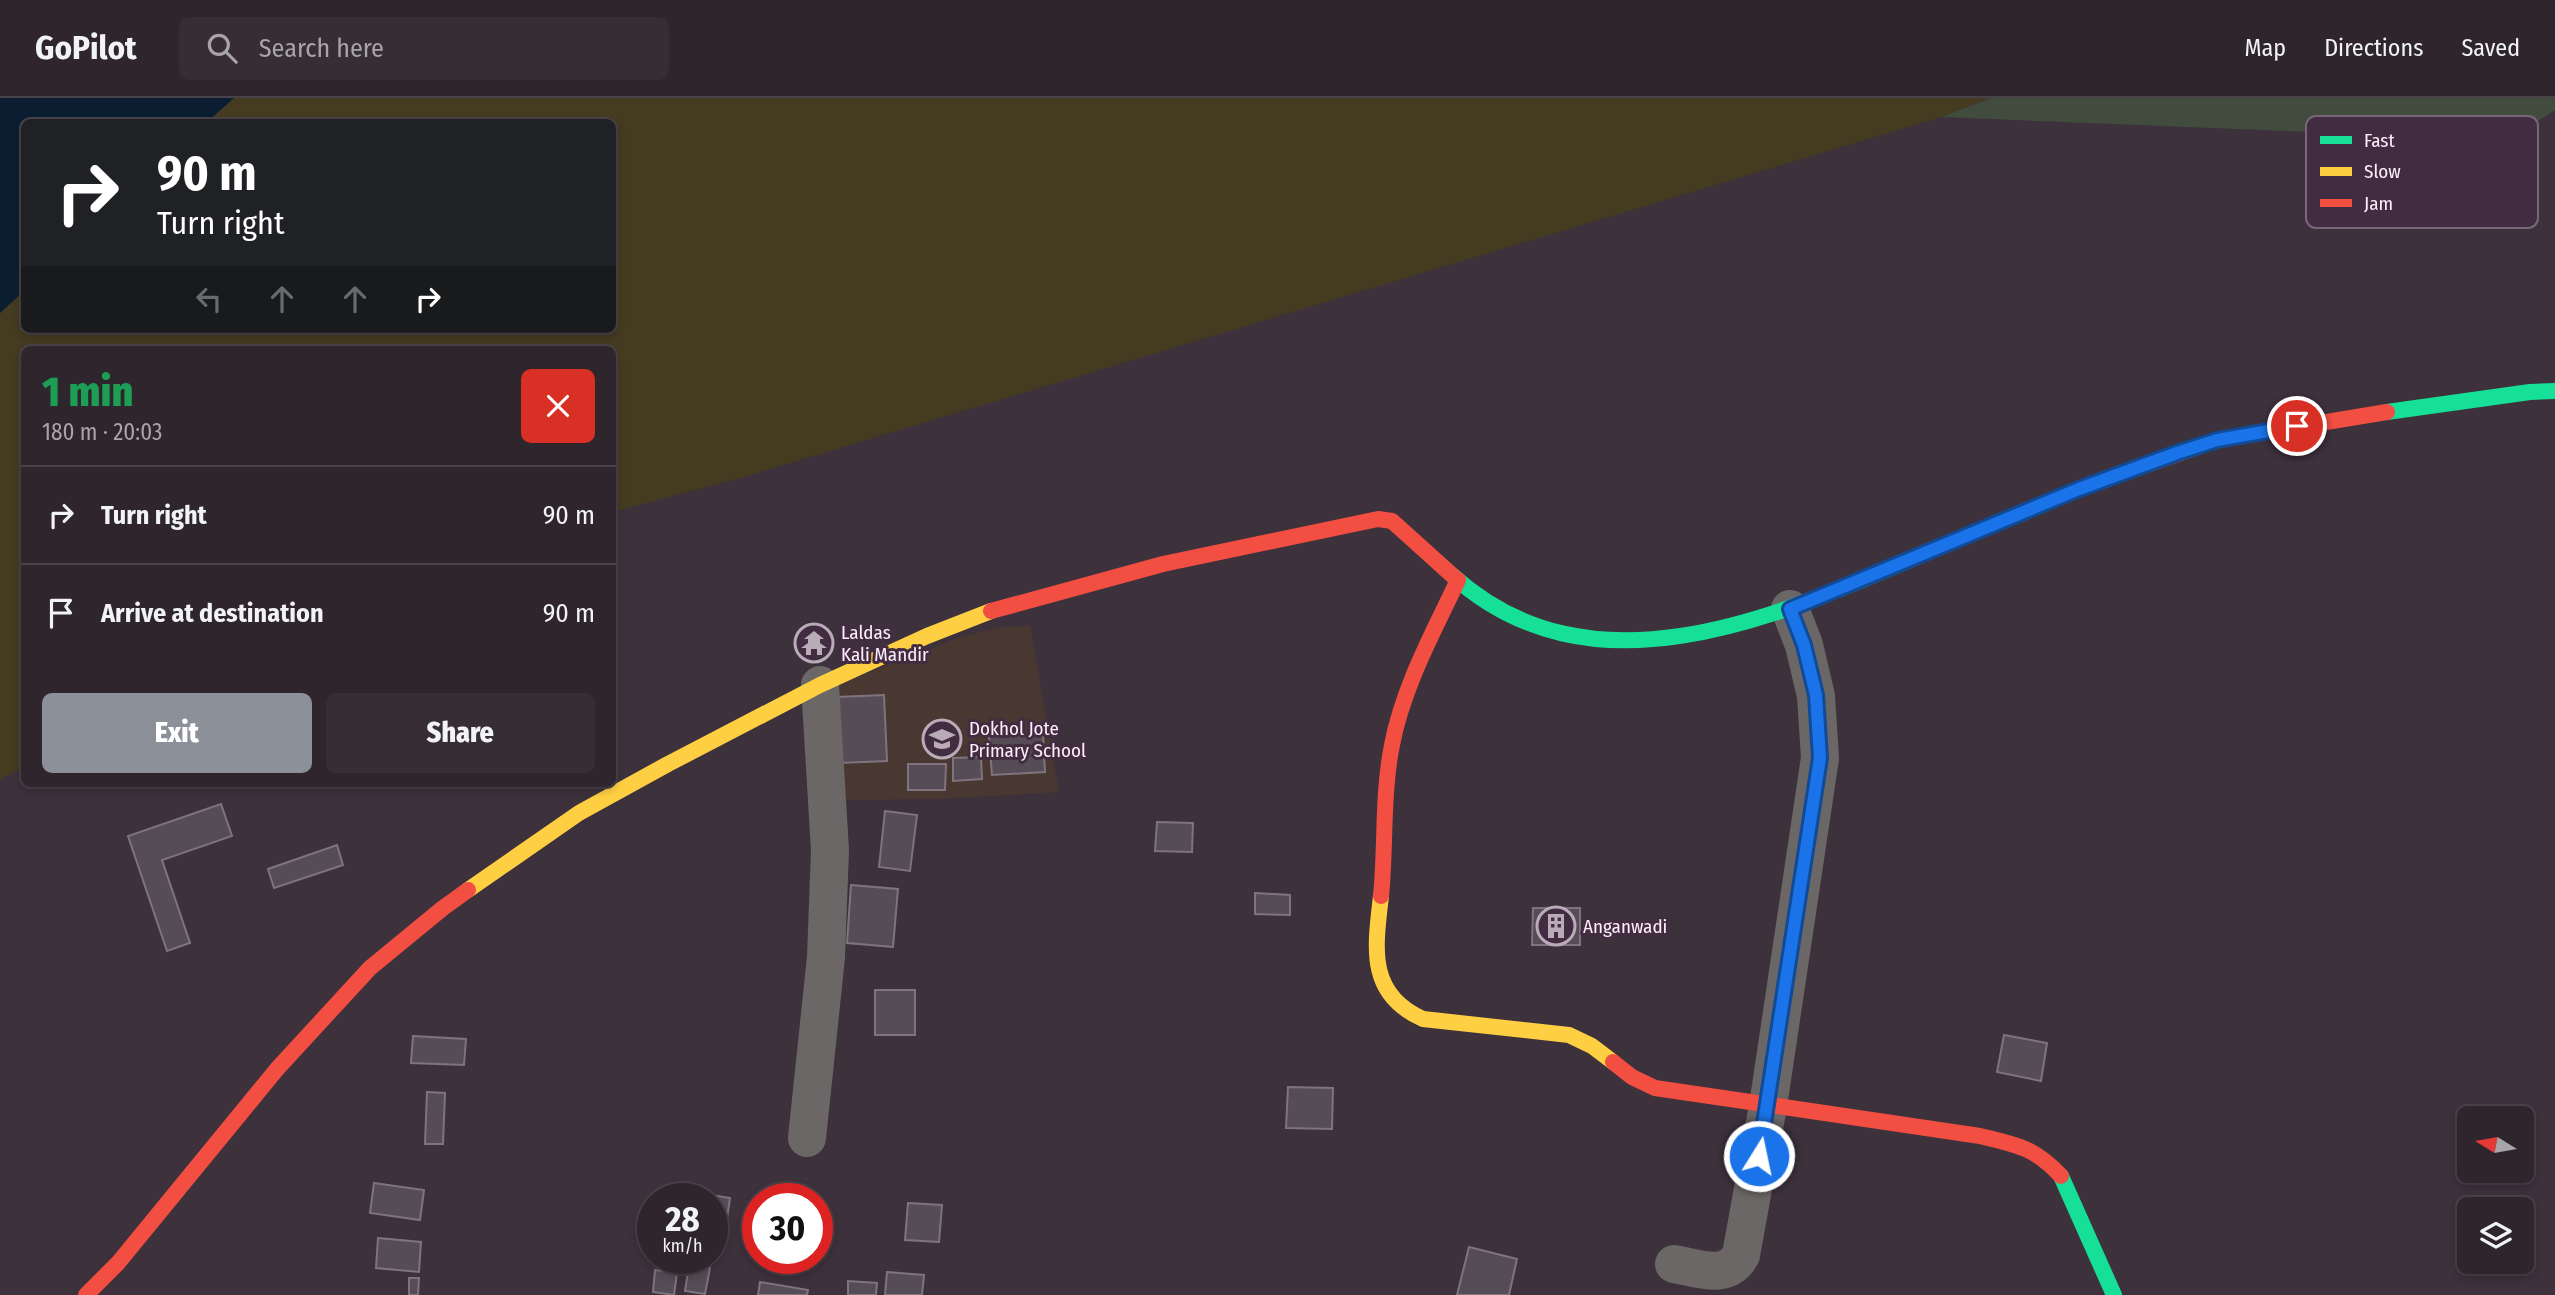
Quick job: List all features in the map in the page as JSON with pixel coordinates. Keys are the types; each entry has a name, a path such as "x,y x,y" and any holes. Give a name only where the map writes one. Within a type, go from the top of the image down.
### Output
{"main road":[{"path":"86,1295 118,1263 286,1059 370,968 443,908 579,813 668,764 820,685 927,636 995,609 1163,564 1378,519 1392,522 1458,580 1504,611 1547,630 1590,640 1637,642 1708,631 1790,609 2079,489 2217,440 2318,422 2530,392 2555,391"},
{"path":"1458,580 1406,699 1395,730 1390,761 1377,944 1381,980 1391,1000 1407,1013 1423,1020 1569,1035 1586,1041 1639,1082 1655,1088 1980,1136 2027,1148 2046,1160 2061,1177 2114,1295"}],"street":[{"path":"1674,1264 1722,1272 1737,1263 1741,1255 1768,1106 1820,758 1816,695 1804,645 1790,609"},
{"path":"807,1138 826,957 830,850 820,685"}],"shaded area":[{"name":"Dokhol Jote Primary School","path":"1030,626 1059,792 940,799 843,800 834,686 963,636 1002,627"}],"green space":[{"path":"1991,98 2555,98 2555,110 2538,121 2538,116 2306,116 2306,132 1941,117"}],"sand":[{"path":"234,98 1991,98 1941,117 744,477 616,511 616,346 21,346 21,769 0,780 0,313 21,294 21,333 616,333 616,119 210,119"}],"water":[{"path":"0,98 234,98 210,119 21,119 21,294 0,313"}],"building":[{"path":"884,695 887,761 840,763 837,697"},
{"path":"1043,734 1045,772 992,775 989,737"},
{"path":"981,757 982,779 953,781 953,758"},
{"path":"908,764 946,764 945,790 908,790"},
{"path":"221,804 232,836 162,860 190,943 167,951 128,836"},
{"path":"885,811 917,815 910,871 879,867"},
{"path":"1157,822 1193,823 1192,852 1155,851"},
{"path":"337,845 343,865 274,888 268,869"},
{"path":"851,885 898,889 893,947 847,943"},
{"path":"1255,893 1290,895 1290,915 1255,914"},
{"name":"Anganwadi","path":"1533,908 1580,908 1580,945 1532,945"},
{"path":"875,990 915,990 915,1035 875,1035"},
{"path":"2004,1035 2047,1043 2041,1081 1997,1072"},
{"path":"413,1036 466,1039 464,1065 411,1063"},
{"path":"1288,1087 1333,1088 1332,1129 1286,1128"},
{"path":"427,1092 445,1093 443,1144 425,1144"},
{"path":"374,1183 424,1190 420,1220 370,1213"},
{"path":"908,1203 942,1205 939,1242 905,1240"},
{"path":"378,1238 421,1242 419,1272 376,1268"},
{"path":"1469,1247 1517,1259 1509,1295 1457,1295"},
{"path":"887,1272 924,1275 922,1295 885,1295"},
{"path":"655,1274 677,1274 674,1295 653,1292"},
{"path":"688,1274 709,1274 705,1294 685,1291"},
{"path":"409,1278 419,1278 418,1295 409,1295"},
{"path":"848,1281 877,1283 876,1295 848,1295"},
{"path":"760,1282 808,1290 807,1295 758,1295"}],"traffic: fast":[{"path":"2387,412 2530,392 2555,391"},
{"path":"1453,576 1512,616 1576,636 1641,640 1709,631 1776,612 1843,588 1968,535"},
{"path":"2061,1176 2114,1295"}],"traffic: slow":[{"path":"468,890 579,813 668,764 820,685 927,636 991,611"},
{"path":"1381,896 1377,934 1379,968 1392,997 1405,1009 1423,1019 1569,1035 1592,1046 1613,1062"}],"traffic: jam":[{"path":"1968,535 2079,489 2217,440 2387,412"},
{"path":"991,611 1163,564 1378,519 1392,521 1453,576"},
{"path":"1381,896 1387,783 1397,723 1420,661 1458,580"},
{"path":"86,1295 118,1263 277,1069 370,968 468,890"},
{"path":"1613,1062 1632,1077 1655,1088 1980,1136 2004,1142 2033,1153 2061,1176"}],"place":[{"name":"Laldas Kali Mandir","path":"814,643"},
{"name":"Dokhol Jote Primary School","path":"942,739"},
{"name":"Anganwadi","path":"1556,926"}],"route":[{"path":"1759,1156 1800,902 1805,852 1818,786 1820,758 1816,695 1804,645 1790,609 2079,489 2177,453 2217,440 2297,426"}]}
